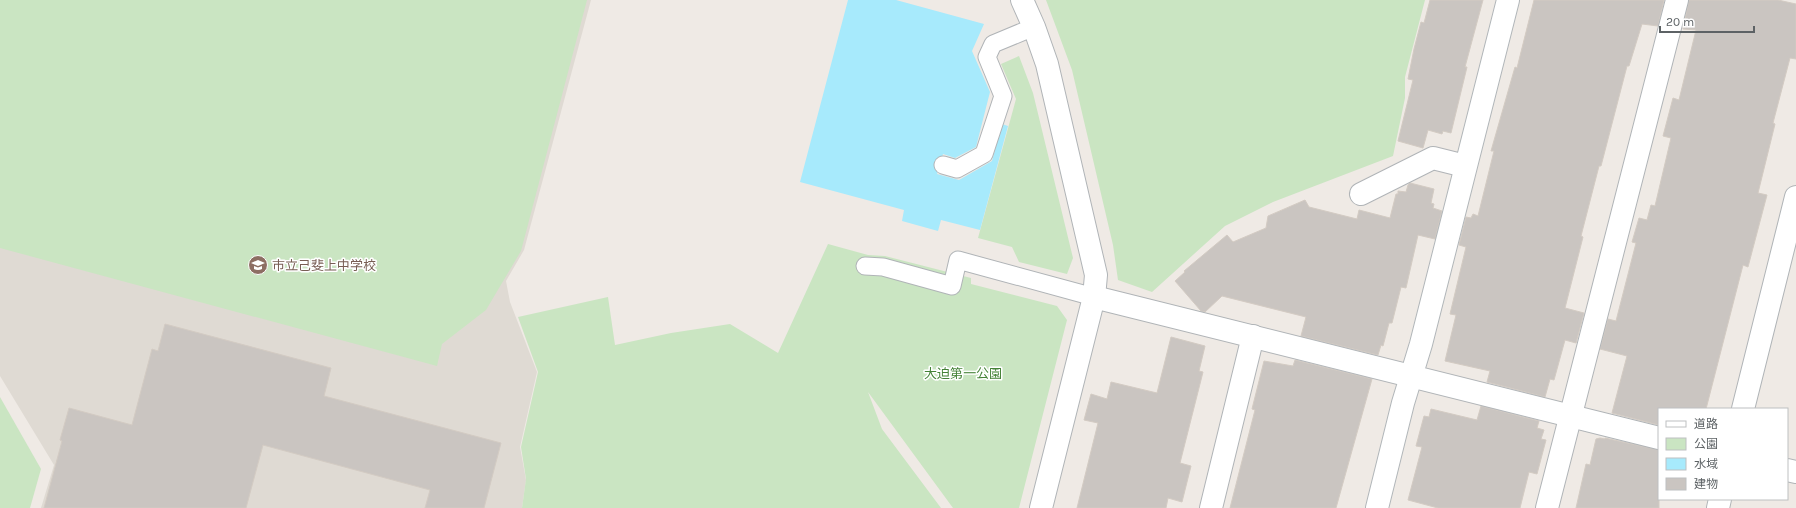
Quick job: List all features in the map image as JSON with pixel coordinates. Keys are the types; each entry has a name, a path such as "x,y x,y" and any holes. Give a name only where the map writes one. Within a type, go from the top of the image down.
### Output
{"street":[{"path":"1022,0 1034,27 1047,64 1096,275 1094,297 1041,508"},
{"path":"1377,508 1421,344 1508,0"},
{"path":"1548,508 1570,416 1677,0"},
{"path":"1361,194 1433,158 1466,166"},
{"path":"1743,408 1796,197"},
{"path":"1094,297 1658,438"},
{"path":"1211,508 1253,336"}],"lane":[{"path":"943,165 957,169 984,154 1003,96 987,58 993,44 1034,27"},
{"path":"865,266 882,267 952,286 958,260 1094,297"}],"shaded area":[{"name":"市立己斐上中学校","path":"0,0 591,0 524,250 506,281 510,302 537,372 520,447 526,480 522,508 41,508 54,465 0,376"}],"green space":[{"name":"市立己斐上中学校","path":"0,0 587,0 521,251 486,310 442,344 437,366 0,248"},
{"path":"1046,0 1425,0 1405,77 1405,98 1393,156 1273,202 1225,226 1152,292 1118,280 1113,245 1072,70"},
{"path":"1019,56 1033,93 1073,258 1067,274 1019,262 1012,247 978,238 1016,99 1001,64"},
{"name":"大迫第一公園","path":"828,244 868,255 885,256 971,278 971,284 1057,306 1067,320 1019,508 953,508 868,392 882,429 941,508 522,508 526,479 521,447 538,372 518,317 608,297 615,345 671,333 730,324 778,353"},
{"path":"0,397 41,469 30,508 0,508"}],"water":[{"path":"848,0 896,0 984,24 972,51 990,92 976,147 955,158 943,154 937,174 959,180 992,161 1002,124 1008,126 980,230 941,220 938,231 902,221 904,210 800,182"}],"building":[{"path":"1430,0 1483,0 1465,67 1467,67 1451,133 1443,131 1442,134 1428,130 1423,148 1398,141 1413,80 1408,79 1414,49 1421,22 1424,23"},
{"path":"1534,0 1664,0 1658,26 1642,24 1629,66 1627,66 1581,236 1583,237 1565,308 1584,313 1576,343 1565,340 1554,380 1550,379 1545,397 1487,382 1490,371 1445,361 1456,315 1450,314 1466,247 1459,245 1466,217 1471,218 1473,214 1478,216 1494,151 1491,151 1515,67 1517,68"},
{"path":"1689,0 1778,0 1796,4 1796,59 1790,58 1773,123 1775,124 1758,193 1767,195 1748,267 1743,265 1706,408 1658,408 1658,425 1612,413 1627,356 1600,349 1608,319 1616,321 1636,243 1632,242 1639,218 1647,220 1651,205 1655,206 1671,138 1663,136 1673,98 1679,100 1696,30 1683,29"},
{"path":"1410,183 1434,189 1431,203 1434,204 1433,208 1442,211 1435,239 1418,235 1406,288 1401,287 1392,323 1389,323 1383,346 1381,345 1378,355 1301,336 1306,317 1222,296 1205,312 1201,311 1175,281 1185,272 1184,271 1227,235 1233,242 1266,228 1268,216 1305,200 1309,207 1357,219 1359,210 1390,218 1396,194 1398,194 1398,191 1406,192"},
{"path":"165,324 331,368 324,396 501,443 484,508 425,508 430,490 263,445 246,508 44,508 62,441 60,440 69,408 132,425 152,349 158,351"},
{"path":"1171,337 1205,346 1199,371 1203,372 1180,463 1191,466 1182,502 1168,498 1166,508 1077,508 1098,423 1084,420 1091,394 1107,399 1111,382 1157,393"},
{"path":"1295,360 1372,379 1336,508 1230,508 1255,410 1252,409 1264,361 1293,366"},
{"path":"1481,406 1539,421 1537,428 1544,430 1541,439 1546,440 1537,474 1529,472 1520,508 1438,508 1408,500 1422,447 1416,446 1424,416 1429,417 1431,409 1477,420"},
{"path":"1605,438 1658,450 1659,508 1576,508 1586,464 1590,465 1596,439"}],"place":[{"name":"市立己斐上中学校","path":"258,265"}]}
